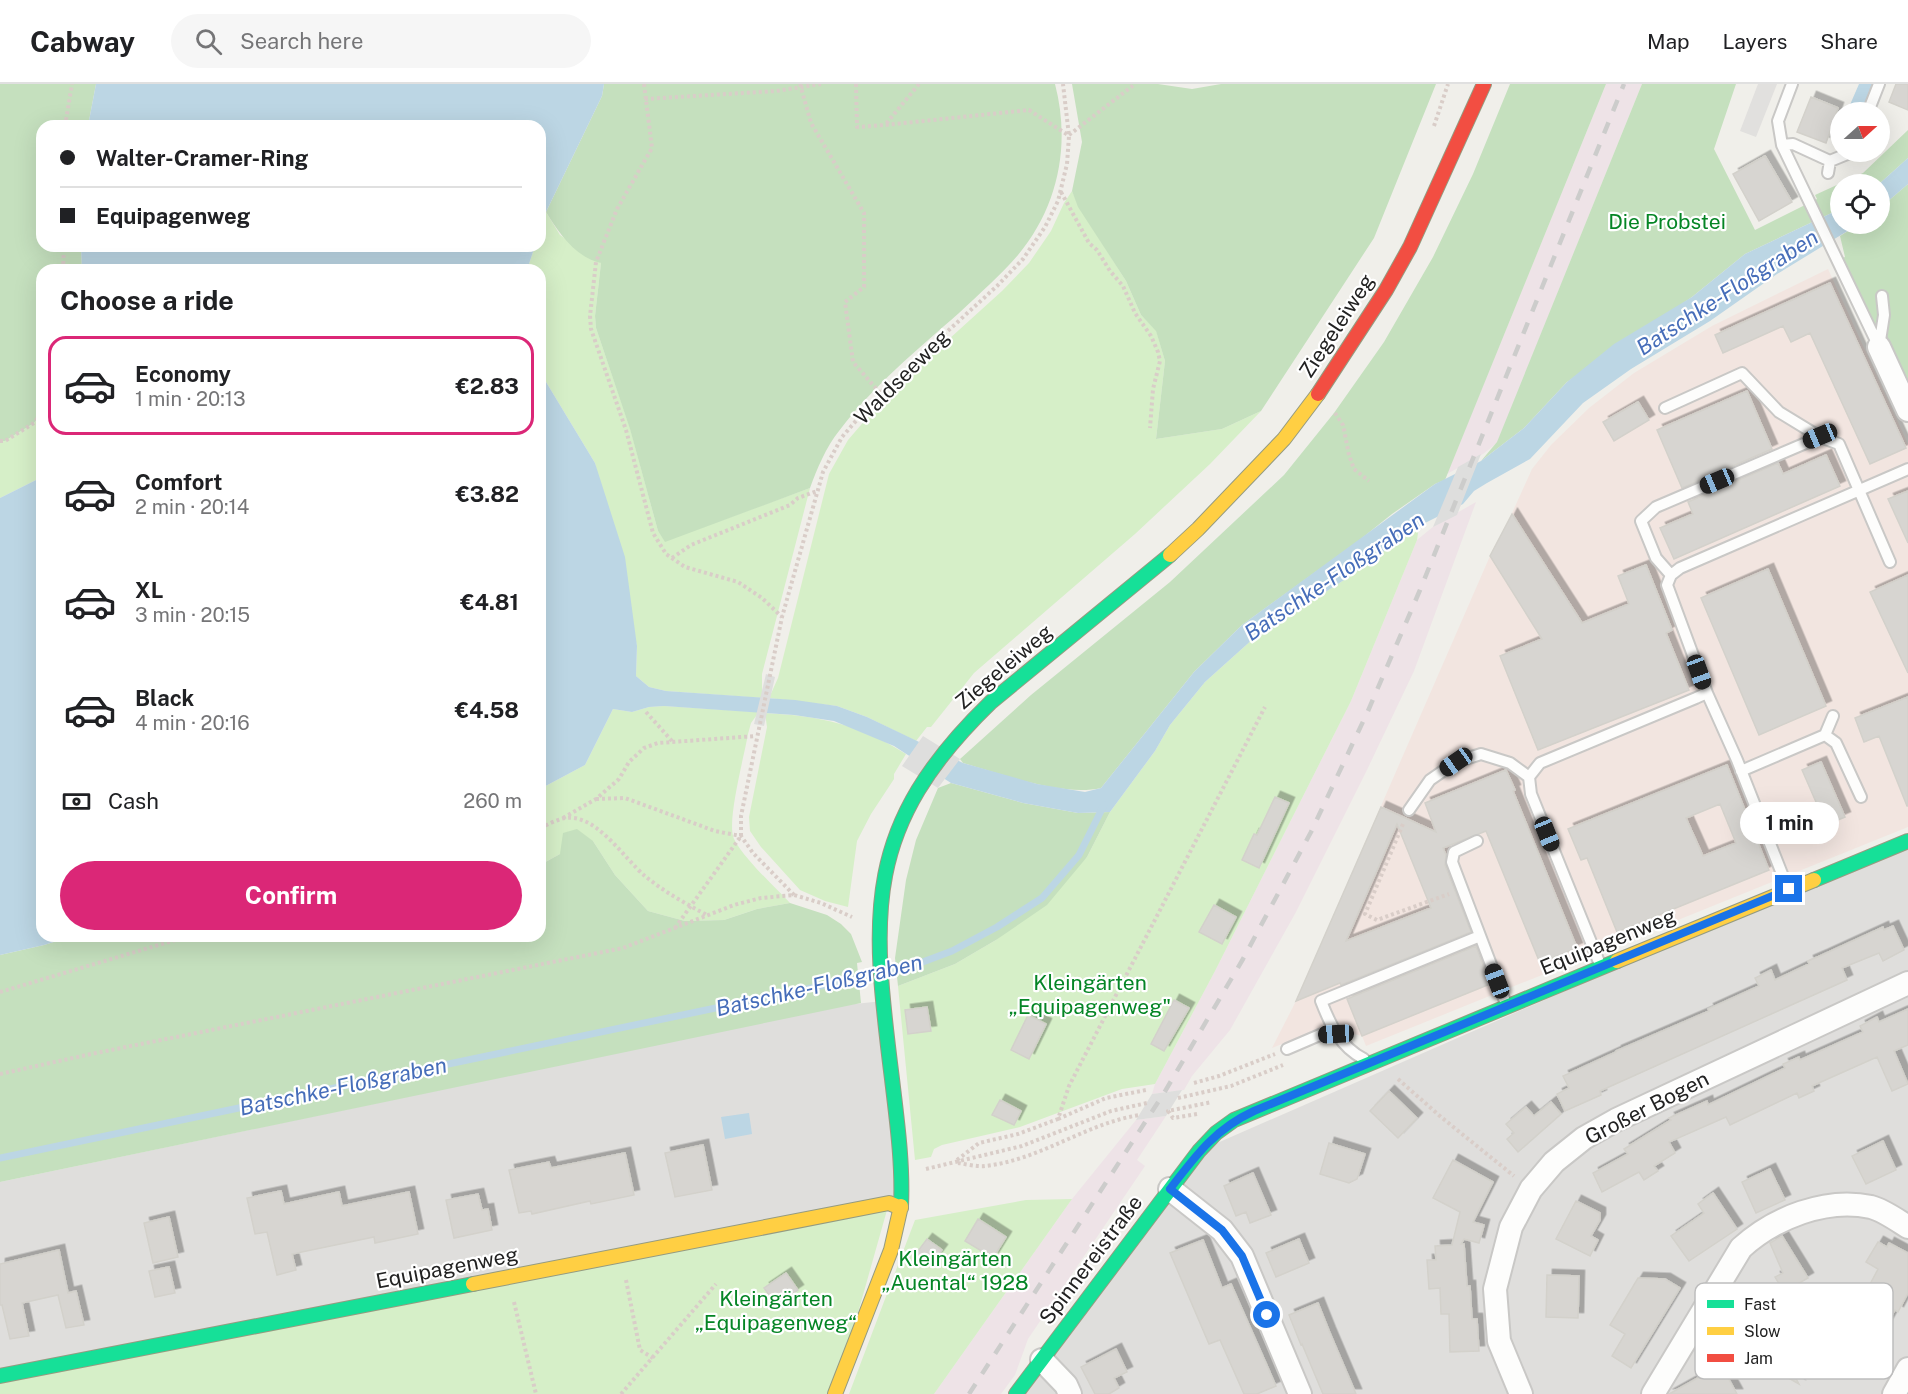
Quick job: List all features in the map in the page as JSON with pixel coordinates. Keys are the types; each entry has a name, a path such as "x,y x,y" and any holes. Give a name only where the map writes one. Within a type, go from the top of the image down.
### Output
{"street":[{"name":"Ziegeleiweg","path":"835,1394 894,1241 901,1208 902,1173 881,988 880,904 886,870 905,813 923,779 944,749 991,702 1158,566 1198,529 1284,439 1360,331 1410,247 1484,84"},
{"path":"1879,347 1908,410"},
{"name":"Equipagenweg","path":"1199,1151 1216,1133 1234,1120 1908,841"},
{"name":"Großer Bogen","path":"1521,1394 1499,1341 1495,1289 1511,1227 1531,1189 1554,1162 1584,1138 1616,1120 1908,983"},
{"name":"Spinnereistraße","path":"1016,1394 1199,1151"},
{"path":"1170,1189 1222,1230 1242,1256 1300,1394"},
{"name":"Equipagenweg","path":"0,1376 889,1203 901,1208"},
{"path":"1720,1283 1741,1248 1755,1236 1801,1213 1824,1206 1848,1204 1873,1207 1908,1227"},
{"path":"1653,1394 1695,1324"},
{"path":"1042,1359 1066,1385 1070,1394"},
{"path":"1894,1394 1908,1369"}],"lane":[{"path":"1792,84 1778,121 1782,145 1879,347"},
{"path":"1872,102 1879,84"},
{"path":"1782,145 1793,144 1830,161 1828,173"},
{"path":"1879,347 1884,315 1882,296"},
{"path":"1665,408 1742,374 1779,412 1820,436 1839,444 1890,562"},
{"path":"1671,575 1656,558 1641,521 1656,507 1820,436"},
{"path":"1789,889 1707,693 1667,585 1671,575 1680,568 1860,492 1908,469"},
{"path":"1601,967 1531,794 1529,777 1540,763 1707,693"},
{"path":"1741,771 1825,735 1833,716"},
{"path":"1825,735 1836,743 1862,797"},
{"path":"1409,810 1430,780 1456,762 1481,754 1509,763 1529,777"},
{"path":"1477,841 1454,852 1452,862 1507,1006"},
{"path":"1373,1063 1353,1053 1336,1034 1321,1001 1480,936"},
{"path":"1287,1049 1322,1034 1336,1034"}],"path":[{"path":"66,120 72,84"},
{"path":"644,84 652,148 617,209 596,262 590,316 591,329 626,430 653,533 666,554 685,567 738,582 762,597 782,617"},
{"path":"645,99 776,91 821,84"},
{"path":"856,84 857,127 1029,110 1069,135 1135,84"},
{"path":"885,125 919,84"},
{"name":"Waldseeweg","path":"741,836 741,816 782,617 823,472 842,437 880,393 997,286 1023,259 1045,227 1061,191 1068,164 1069,135 1064,84"},
{"path":"1430,134 1448,84"},
{"path":"801,86 811,123 864,213 864,287 844,302 853,362 880,393"},
{"path":"1061,191 1089,243 1124,286 1135,313 1151,336 1158,352 1160,361 1154,389 1150,428"},
{"path":"1315,398 1334,413 1343,424 1354,469 1369,481"},
{"path":"0,441 5,441 36,420"},
{"path":"672,558 691,545 790,505 798,498 817,490"},
{"path":"1058,1119 1069,1086 1265,707"},
{"path":"646,712 672,741"},
{"path":"546,825 596,799 619,779 630,762 644,748 658,742 756,736"},
{"path":"596,799 625,798 715,831 741,836 753,853 794,895"},
{"path":"1409,810 1365,914 1377,920 1462,889"},
{"path":"563,818 578,819 598,830 616,845 644,875 689,906 708,916"},
{"path":"674,929 741,836"},
{"path":"0,1074 623,948 734,905 761,898 794,895 821,903 853,918"},
{"path":"0,992 169,942"},
{"path":"1194,1083 1219,1076 1287,1049"},
{"path":"1178,1098 1231,1086 1290,1062"},
{"path":"1395,1076 1531,1189"},
{"path":"954,1162 979,1143 1018,1134 1106,1098 1146,1090"},
{"path":"917,1171 1022,1146 1045,1139 1111,1111 1148,1103"},
{"path":"1168,1111 1173,1118 1201,1113"},
{"path":"954,1162 984,1166 1025,1156 1048,1149 1114,1121 1140,1115"},
{"path":"509,1277 536,1394"},
{"path":"626,1279 640,1350 652,1358"},
{"path":"621,1394 716,1284"}],"shaded area":[{"path":"1606,84 1642,84 1497,443 1483,454 1447,474"},
{"path":"1758,84 1777,84 1756,137 1740,131"},
{"path":"1828,269 1908,444 1908,827 1366,1046 1362,1036 1324,1027 1272,1048 1296,1001 1490,556 1532,469 1551,445 1589,408 1634,373 1712,326"},
{"path":"1476,502 1414,671 1296,912 1230,1030 1192,1076 1184,1090 1152,1094 1155,1084 1215,971 1351,701 1417,540 1434,526"},
{"path":"1908,841 1908,1394 1016,1394 1199,1151"},
{"path":"883,1001 901,1208 0,1376 0,1182 845,1005"},
{"path":"1166,1116 1137,1160 1145,1166 1028,1339 1015,1375 1001,1394 934,1394 1072,1199 1136,1120"}],"green space":[{"path":"0,84 96,84 89,120 36,120 36,252 81,252 82,264 36,264 36,420 5,441 0,441"},
{"path":"604,84 1055,84 1062,130 1058,174 1043,217 1018,255 989,285 866,399 830,444 810,488 665,542 658,531 630,429 596,328 595,316 601,263 576,250 562,236 546,212 602,96"},
{"path":"1072,84 1158,84 1192,89 1221,84 1436,84 1374,238 1261,411 1222,429 1156,439 1165,361 1156,331 1141,315 1126,281 1078,207 1072,191 1082,142"},
{"path":"1510,84 1606,84 1445,480 1435,484 1392,514 1242,625 1194,672 1101,788 1085,790 1050,787 963,763 960,759 1031,695 1170,582 1284,475 1334,413 1384,342 1433,257 1473,174"},
{"name":"Die Probstei","path":"1642,84 1736,84 1714,149 1755,230 1817,199 1815,195 1830,188 1830,214 1745,254 1692,297 1567,382 1524,428 1481,461 1497,442"},
{"name":"Die Probstei","path":"1908,130 1908,158 1890,174 1861,174 1875,162 1890,162 1890,147"},
{"path":"1908,184 1908,410 1838,260 1845,257 1840,236 1843,234 1890,234 1890,199"},
{"path":"1072,191 1079,207 1126,281 1141,315 1156,330 1165,361 1156,439 1222,429 1261,411 1210,464 1135,534 974,673 931,727 927,727 916,741 867,717 837,706 769,698 778,678 829,474 848,440 885,397 1002,291 1029,263 1051,231"},
{"path":"546,212 560,235 601,263 595,316 596,328 630,428 658,531 665,541 810,488 762,674 762,698 666,691 649,687 636,676 637,646 595,463 546,382 546,264 529,264 533,252 546,252"},
{"path":"36,420 36,480 0,498 0,441 5,441"},
{"name":"Kleingärten „Equipagenweg\"","path":"1419,526 1417,540 1351,701 1215,971 1155,1084 1122,1089 1020,1127 942,1145 934,1149 931,1157 915,1160 898,986 955,964 996,940 1087,857 1110,812 1155,751 1170,725 1205,682 1254,638 1344,580"},
{"path":"649,707 759,712 751,723 740,771 734,801 733,836 742,852 790,903 757,909 724,920 685,921 648,911 615,875 593,841 546,862 546,786 585,765 613,709 632,712"},
{"path":"765,713 804,716 838,723 872,735 906,754 894,774 894,779 871,814 857,841 848,907 825,901 800,890 761,847 750,831 749,817 767,727"},
{"path":"951,783 1023,803 1078,813 1110,812 1087,857 1047,905 996,940 955,964 898,986 895,958 906,880 916,840 938,788"},
{"path":"577,829 593,841 615,875 648,911 685,921 724,920 757,909 790,903 827,915 851,934 862,962 857,963 861,1003 0,1182 0,955 54,942 546,942 546,862 560,854 563,833"},
{"name":"Kleingärten „Auental“ 1928","path":"1072,1199 934,1394 849,1394 915,1220 1026,1200"},
{"name":"Kleingärten „Equipagenweg“","path":"889,1203 835,1394 0,1394 0,1376"}],"water":[{"path":"96,84 604,84 602,96 546,212 546,120 89,120"},
{"path":"1859,84 1873,84 1865,102 1851,102"},
{"path":"1908,158 1908,184 1890,199 1890,174"},
{"path":"1830,214 1830,234 1843,234 1777,274 1710,321 1631,369 1583,403 1530,459 1474,491 1463,504 1419,526 1344,580 1254,638 1205,682 1170,725 1155,751 1110,812 1078,813 1023,803 951,783 894,746 834,721 794,715 664,706 632,712 613,709 585,765 546,786 546,382 595,463 625,557 637,646 636,676 649,687 666,691 795,700 837,706 867,717 963,763 1037,784 1085,792 1101,788 1194,672 1242,625 1435,484 1481,461 1524,428 1567,382 1614,344 1692,297 1745,254"},
{"path":"81,252 533,252 529,264 82,264"},
{"path":"36,480 36,942 54,942 0,955 0,498"},
{"path":"749,1113 752,1134 725,1139 721,1117"}],"pier":[{"path":"1481,454 1457,515 1433,527 1458,467"},
{"path":"766,674 775,677 764,726 754,724"},
{"path":"923,736 960,759 938,788 902,766"},
{"path":"1182,1090 1166,1116 1136,1120 1152,1094"}],"building":[{"path":"1896,84 1908,84 1908,110 1889,102"},
{"path":"1811,97 1830,105 1830,131 1826,143 1797,132"},
{"path":"1765,156 1792,202 1759,221 1733,174"},
{"path":"1830,283 1906,448 1870,464 1810,333 1791,342 1783,326 1723,353 1715,335"},
{"path":"1747,391 1772,449 1682,488 1657,430"},
{"path":"1638,402 1649,420 1614,441 1603,422"},
{"path":"1826,455 1840,486 1674,559 1660,528 1693,514 1688,502 1778,463 1783,474"},
{"path":"1908,491 1908,543 1888,499"},
{"path":"1512,514 1582,623 1629,604 1618,576 1646,565 1672,630 1666,633 1689,690 1538,750 1500,656 1542,639 1490,556"},
{"path":"1768,569 1826,706 1759,735 1701,598"},
{"path":"1908,575 1908,673 1870,592"},
{"path":"1908,697 1907,806 1879,736 1864,742 1855,718"},
{"path":"1821,762 1845,817 1826,825 1802,770"},
{"path":"1727,765 1769,870 1617,932 1587,858 1581,860 1568,829","holes":["1720,804 1736,843 1703,856 1686,818"]},
{"path":"1506,770 1577,948 1540,963 1486,831 1443,848 1446,855 1445,865 1471,932 1296,1001 1381,807 1436,832 1425,803","holes":["1397,824 1431,908 1346,941"]},
{"path":"1275,797 1289,803 1259,868 1242,860"},
{"path":"1214,905 1236,917 1222,944 1199,932"},
{"path":"1893,926 1904,950 1883,961 1879,953 1842,968 1847,980 1600,1091 1601,1095 1565,1111 1557,1094 1569,1088 1563,1076 1709,1011 1708,1009 1759,986 1755,978 1771,970 1775,980 1809,964 1808,961 1883,927 1884,930"},
{"path":"1476,946 1490,984 1362,1036 1347,999"},
{"path":"1174,1000 1189,1008 1164,1051 1151,1044"},
{"path":"927,1007 931,1031 908,1034 905,1010"},
{"path":"1908,1009 1908,1045 1894,1051 1908,1084 1892,1091 1877,1057 1812,1086 1814,1091 1799,1098 1797,1093 1730,1125 1726,1117 1669,1142 1675,1153 1654,1166 1658,1171 1644,1180 1639,1172 1602,1192 1593,1173 1628,1154 1624,1149 1671,1120 1669,1118 1707,1101 1708,1105 1785,1068 1783,1064 1799,1057 1800,1060 1863,1032 1860,1026 1877,1017 1879,1022"},
{"path":"1028,1015 1046,1024 1029,1059 1011,1050"},
{"path":"1389,1091 1417,1118 1398,1138 1370,1111"},
{"path":"1000,1100 1021,1111 1014,1125 992,1115"},
{"path":"1551,1102 1561,1114 1518,1152 1507,1139 1514,1133 1506,1124 1526,1107 1534,1116"},
{"path":"1883,1141 1896,1170 1866,1184 1852,1156"},
{"path":"1329,1143 1365,1154 1357,1179 1349,1183 1320,1174"},
{"path":"703,1145 712,1190 675,1197 665,1153"},
{"path":"625,1153 634,1195 591,1204 590,1201 532,1214 531,1211 519,1213 509,1170 549,1162 551,1168"},
{"path":"1453,1160 1493,1182 1473,1222 1484,1225 1479,1243 1464,1239 1461,1244 1464,1244 1472,1319 1477,1319 1479,1351 1450,1352 1449,1314 1441,1314 1440,1288 1429,1289 1427,1260 1436,1260 1435,1246 1452,1245 1460,1212 1433,1198"},
{"path":"1770,1169 1785,1200 1756,1213 1742,1182"},
{"path":"1253,1173 1271,1215 1250,1223 1246,1212 1236,1216 1224,1186"},
{"path":"281,1191 284,1204 339,1192 342,1206 409,1192 418,1234 375,1243 374,1237 292,1254 296,1270 277,1275 267,1232 255,1234 247,1198"},
{"path":"1713,1193 1737,1229 1689,1261 1671,1236 1704,1213 1698,1204"},
{"path":"478,1194 482,1210 488,1209 492,1230 454,1238 446,1200"},
{"path":"1576,1201 1600,1213 1600,1220 1591,1236 1598,1240 1590,1256 1556,1239"},
{"path":"169,1217 178,1257 153,1263 144,1223"},
{"path":"978,1219 1006,1237 993,1258 965,1241"},
{"path":"1782,1236 1808,1278 1799,1283 1779,1283 1775,1277 1783,1273 1770,1243"},
{"path":"927,1239 942,1250 930,1266 915,1255"},
{"path":"1299,1239 1309,1263 1276,1277 1266,1253"},
{"path":"1203,1240 1222,1288 1231,1284 1276,1386 1257,1394 1244,1394 1220,1340 1209,1344 1170,1253"},
{"path":"1878,1242 1887,1247 1889,1243 1908,1253 1908,1293 1898,1312 1895,1310 1893,1314 1893,1283 1871,1283 1878,1269 1866,1262"},
{"path":"59,1250 68,1293 76,1291 84,1325 66,1328 58,1295 22,1303 29,1336 10,1339 2,1305 0,1305 0,1264"},
{"path":"169,1267 175,1293 155,1297 149,1271"},
{"path":"786,1273 798,1290 776,1305 764,1288"},
{"path":"1547,1275 1579,1276 1578,1318 1546,1317"},
{"path":"1638,1278 1665,1279 1680,1288 1631,1368 1612,1356 1625,1334 1610,1325"},
{"path":"1318,1303 1356,1394 1323,1394 1301,1345 1289,1315"},
{"path":"1116,1349 1127,1372 1114,1378 1119,1388 1109,1394 1095,1394 1081,1367"},
{"path":"1696,1379 1729,1379 1737,1394 1669,1394"}],"waterway":[{"name":"Batschke‐Floßgraben","path":"886,973 904,969 952,951 997,927 1042,898 1079,855 1104,805"},
{"name":"Batschke‐Floßgraben","path":"0,1158 873,975"}],"railway":[{"path":"969,1394 1164,1093 1243,959 1311,832 1368,711 1420,590 1624,84"}],"traffic: fast":[{"path":"901,1206 899,1142 880,967 880,919 885,875 897,832 918,790 949,747 991,702 1170,555"},
{"path":"1814,880 1908,841"},
{"path":"1016,1394 1199,1151 1216,1133 1234,1120 1617,961"},
{"path":"0,1376 473,1284"}],"traffic: slow":[{"path":"1170,555 1284,439 1318,394"},
{"path":"1617,961 1814,880"},
{"path":"473,1284 889,1203 901,1208"},
{"path":"835,1394 891,1250 901,1206"}],"traffic: jam":[{"path":"1318,394 1386,290 1410,247 1484,84"}],"route":[{"path":"1267,1315 1242,1256 1222,1230 1170,1189 1216,1133 1234,1120 1254,1111 1789,889"}]}
